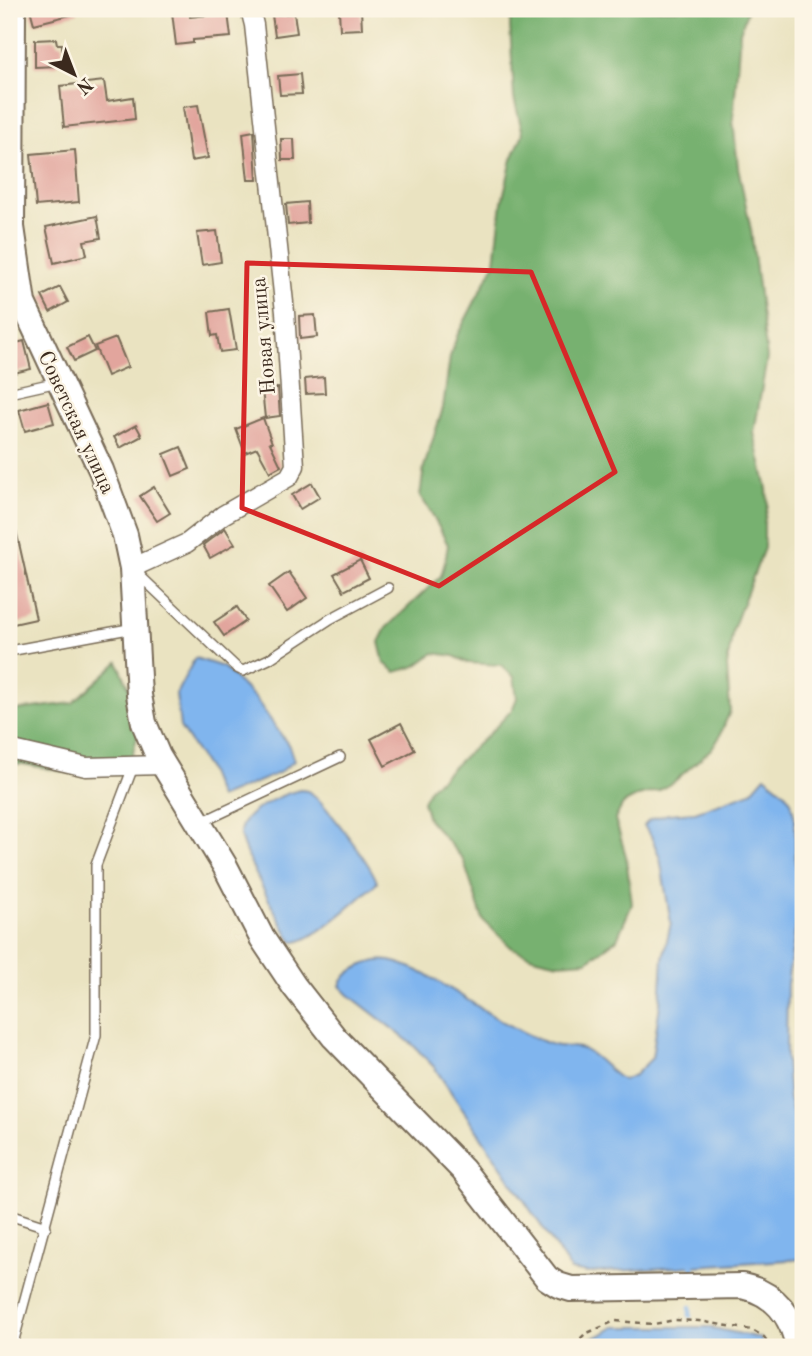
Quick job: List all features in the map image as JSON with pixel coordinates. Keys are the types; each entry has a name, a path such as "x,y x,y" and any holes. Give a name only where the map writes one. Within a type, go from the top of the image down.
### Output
{"main road":[{"name":"Советская улица","path":"13,9 10,194 23,303 114,502 125,535 132,568 139,695 144,723 163,765 225,866 262,938 294,986 334,1037 463,1170 547,1278 570,1289 749,1287 766,1294 776,1302 792,1322 799,1339"}],"street":[{"name":"Новая улица","path":"132,568 187,543 223,515 289,477 295,466 285,312 256,38 250,9"},
{"path":"9,749 86,767 163,765"}],"lane":[{"path":"9,393 60,381"},
{"path":"132,568 243,671 269,659 322,623 388,588"},
{"path":"9,651 135,628"},
{"path":"200,823 340,757"},
{"path":"12,1347 96,1035 96,865 134,767"},
{"path":"9,1215 46,1227"}],"path":[{"path":"576,1347 585,1334 615,1321 654,1324 675,1320 752,1330 764,1337 771,1347"}],"highlighted area":[{"path":"247,263 531,272 615,472 439,586 242,508"}],"green space":[{"path":"512,9 748,9 740,32 733,120 738,167 751,230 767,358 754,433 767,489 764,548 733,629 727,666 730,711 719,738 711,749 675,781 658,791 638,796 623,804 615,819 626,856 632,904 617,939 587,961 559,963 533,957 512,948 483,920 463,859 428,819 423,801 430,788 512,710 517,698 514,677 501,665 468,663 454,656 434,653 416,666 396,672 384,663 379,642 386,628 441,576 445,562 448,545 420,496 424,467 443,408 450,357 457,336 495,263 502,202 512,159 523,134 514,98 510,25"},
{"path":"118,662 131,693 138,734 130,763 71,773 9,764 9,711 73,703"},
{"path":"803,827 803,1098 796,1068"}],"water":[{"path":"195,658 223,667 255,698 289,746 294,761 279,773 219,798 207,768 180,727 176,694"},
{"path":"765,776 791,801 795,819 799,906 787,984 786,1057 789,1099 803,1146 803,1259 588,1273 571,1270 434,1067 412,1044 340,986 348,974 368,963 390,961 404,965 531,1036 553,1045 585,1050 623,1080 635,1075 652,1058 663,958 671,923 660,858 644,826 649,820 668,814 695,812 751,792"},
{"path":"300,790 311,793 326,808 358,850 377,883 324,928 301,941 293,942 254,870 240,833 242,825 255,811 284,795"},
{"path":"614,1327 708,1327 760,1338 765,1347 583,1347 586,1340"}],"building":[{"path":"30,9 77,9 78,13 34,24"},
{"path":"189,9 190,17 228,13 231,37 193,40 193,43 176,45 172,12"},
{"path":"339,9 361,9 362,29 340,30"},
{"path":"294,13 297,33 275,36 272,15"},
{"path":"56,39 57,44 62,44 63,62 57,62 57,66 35,67 35,40"},
{"path":"300,74 302,94 280,95 278,76"},
{"path":"104,81 107,101 133,97 135,119 64,127 60,86"},
{"path":"198,105 208,158 191,161 183,107"},
{"path":"254,131 257,180 248,180 243,133"},
{"path":"281,139 294,139 295,160 282,160"},
{"path":"75,150 79,202 36,206 31,154"},
{"path":"307,202 308,223 288,225 286,204"},
{"path":"97,216 101,238 84,241 87,255 54,263 46,227"},
{"path":"217,231 221,262 202,265 197,233"},
{"path":"60,287 68,302 50,312 42,296"},
{"path":"229,309 236,350 220,352 217,335 212,336 209,312"},
{"path":"315,315 317,337 300,339 299,316"},
{"path":"88,337 95,351 74,361 67,347"},
{"path":"116,338 128,367 107,376 95,346"},
{"path":"24,341 31,369 9,374 9,345"},
{"path":"324,377 325,393 306,394 305,379"},
{"path":"278,388 280,416 265,418 262,389"},
{"path":"48,402 54,423 25,431 19,410"},
{"path":"263,418 270,443 281,466 270,472 257,448 245,453 236,429"},
{"path":"136,425 142,436 120,448 114,437"},
{"path":"181,447 190,469 173,476 164,454"},
{"path":"312,483 320,497 300,509 292,495"},
{"path":"154,487 170,513 157,521 140,496"},
{"path":"9,521 14,521 36,619 9,625"},
{"path":"225,528 235,544 210,558 203,545"},
{"path":"360,560 369,578 344,591 334,574"},
{"path":"289,572 307,598 287,612 269,586"},
{"path":"237,607 246,621 224,636 214,622"},
{"path":"401,723 415,750 385,766 371,739"}],"waterway":[{"path":"693,1264 693,1273"},
{"path":"690,1307 690,1316"}]}
